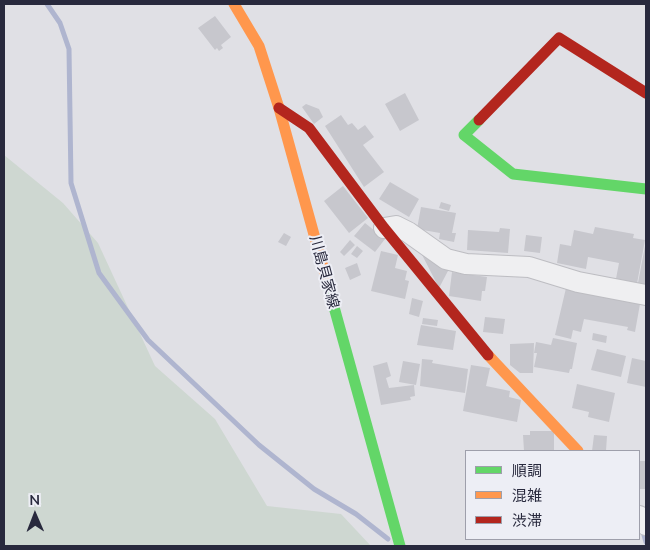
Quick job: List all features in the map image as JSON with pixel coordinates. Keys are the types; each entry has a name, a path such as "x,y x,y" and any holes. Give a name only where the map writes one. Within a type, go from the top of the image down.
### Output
{"street":[{"name":"川島貝家線","path":"234,4 259,46 280,108 400,546"},
{"path":"646,94 559,38 464,135 513,174 646,189"},
{"path":"280,108 310,128 384,228 469,334 577,450"},
{"path":"384,228 396,226 446,259 466,264 529,267 578,282 646,295"}],"shaded area":[{"path":"4,155 63,203 98,243 155,366 215,419 267,506 341,514 371,546 4,546"}],"building":[{"path":"215,16 231,37 221,45 223,48 219,51 217,48 215,50 198,28"},
{"path":"405,93 419,120 400,131 385,104"},
{"path":"306,104 319,109 323,117 314,124 302,107"},
{"path":"341,115 348,125 352,123 358,130 365,125 374,137 363,145 384,172 364,187 325,126"},
{"path":"390,182 419,199 409,217 379,199"},
{"path":"343,186 368,218 349,233 324,201"},
{"path":"441,202 451,205 449,211 439,208"},
{"path":"421,207 456,213 452,233 456,233 454,242 439,239 440,233 417,229"},
{"path":"365,223 385,239 375,252 354,236"},
{"path":"595,227 634,234 633,238 645,240 636,289 615,284 619,263 588,257 586,269 557,263 560,244 571,246 574,230 593,234"},
{"path":"500,228 510,229 508,253 467,250 468,230 499,232"},
{"path":"284,233 291,237 286,246 278,242"},
{"path":"526,235 542,237 540,253 524,251"},
{"path":"350,240 355,245 344,256 340,252"},
{"path":"416,243 449,269 439,288"},
{"path":"357,246 363,251 357,258 351,254"},
{"path":"646,246 646,285 638,283"},
{"path":"381,251 398,255 395,268 407,271 405,280 409,281 405,299 371,291"},
{"path":"357,263 361,275 350,280 345,268"},
{"path":"452,272 487,277 481,301 449,296"},
{"path":"566,288 640,304 635,332 627,330 628,327 584,319 581,332 573,330 571,339 555,335"},
{"path":"412,298 423,301 419,317 409,314"},
{"path":"485,317 505,319 503,334 483,332"},
{"path":"423,318 438,320 437,326 422,324"},
{"path":"421,325 456,331 453,350 417,345"},
{"path":"593,333 607,336 606,343 592,340"},
{"path":"553,338 577,343 572,369 570,369 569,373 534,367 537,353 534,353 536,342 551,345"},
{"path":"534,343 533,373 520,373 510,365 510,344"},
{"path":"597,349 626,356 621,377 591,370"},
{"path":"632,358 646,361 646,387 627,383"},
{"path":"422,359 433,360 432,363 468,369 465,393 420,386"},
{"path":"403,361 420,364 416,385 399,382"},
{"path":"387,362 391,376 386,378 389,388 414,385 415,396 410,397 411,400 381,405 373,366"},
{"path":"471,365 490,368 486,386 510,391 509,397 521,400 517,422 463,411"},
{"path":"577,384 615,393 609,422 588,417 589,412 572,408"},
{"path":"530,431 554,431 554,450 524,450 523,435 530,435"},
{"path":"594,435 607,436 606,450 592,450"},
{"path":"640,461 646,461 645,489 640,489"}],"waterway":[{"path":"47,4 60,23 69,49 71,183 99,273 148,340 259,445 314,489 356,514 388,539"},
{"path":"646,532 644,535 646,542"}],"traffic: fast":[{"path":"479,120 464,135 513,174 646,189"},
{"path":"326,278 400,546"}],"traffic: slow":[{"path":"234,4 259,46 279,108 326,278"},
{"path":"488,355 577,450"}],"traffic: jam":[{"path":"479,120 559,38 646,93"},
{"path":"279,108 309,128 384,228 488,355"}]}
